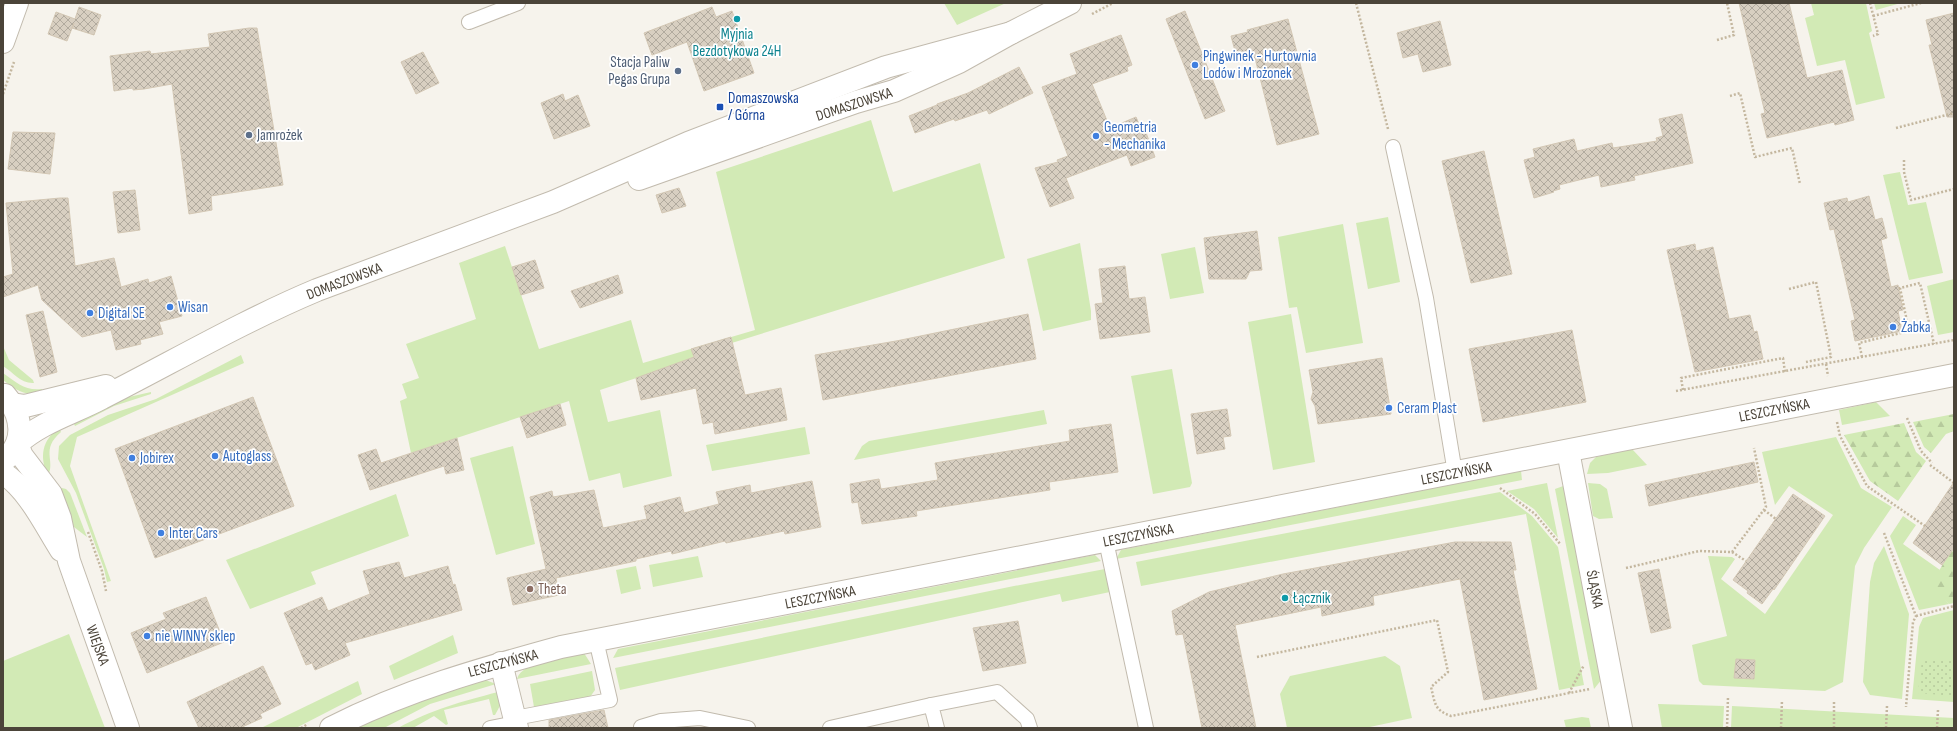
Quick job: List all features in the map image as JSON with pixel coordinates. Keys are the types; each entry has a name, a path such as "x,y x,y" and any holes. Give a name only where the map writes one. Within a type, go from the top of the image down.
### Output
{"street":[{"path":"3,42 17,3"},
{"name":"DOMASZOWSKA","path":"3,461 11,454 17,444 37,429 90,404 261,315 310,293 553,202 593,194 856,102 894,91 959,62 1011,32 1070,3"},
{"name":"LESZCZYŃSKA","path":"331,728 416,690 501,663 561,647 1954,375"},
{"name":"DOMASZOWSKA","path":"8,398 25,406 142,377"},
{"path":"8,398 19,420 20,435 17,444"},
{"name":"WIEJSKA","path":"17,444 22,456 51,494 60,518 69,561 128,728"},
{"name":"ŚLĄSKA","path":"1568,451 1621,728"},
{"name":"WIEJSKA","path":"3,473 9,477 28,499 69,561"},
{"path":"501,663 516,723"}],"lane":[{"path":"469,22 518,3"},
{"path":"1393,147 1426,298 1455,473"},
{"path":"1106,541 1146,728"},
{"path":"490,728 610,700 596,640"},
{"path":"830,728 997,692 1027,720 1030,728"},
{"path":"931,705 937,728"},
{"path":"641,727 661,721 700,718 748,728"}],"path":[{"path":"1356,3 1393,147"},
{"path":"1717,40 1734,35 1727,3"},
{"path":"1870,3 1878,34 1873,36"},
{"path":"1873,16 1921,3"},
{"path":"1730,96 1740,93 1755,157 1792,148 1800,184"},
{"path":"1896,128 1954,113"},
{"path":"1904,160 1904,172 1911,200 1954,189"},
{"path":"1789,289 1816,282 1831,357 1806,362"},
{"path":"1862,357 1859,343 1909,331 1900,288 1920,283 1934,344"},
{"path":"1676,391 1954,340"},
{"path":"1683,390 1681,378 1783,358 1785,372"},
{"path":"1826,364 1840,436 1867,486 1925,526"},
{"path":"1907,418 1921,451 1931,464 1954,482"},
{"path":"1732,552 1766,507 1754,448"},
{"path":"1500,488 1535,514 1562,547"},
{"path":"1764,510 1776,519"},
{"path":"1884,533 1916,616 1913,622 1906,707"},
{"path":"1626,568 1698,551 1732,552 1746,561"},
{"path":"1916,616 1954,606"},
{"path":"1257,657 1437,620 1448,672 1431,687 1436,706 1443,713 1452,716 1590,689"},
{"path":"1569,693 1585,664"},
{"path":"1727,728 1728,697"},
{"path":"1782,700 1782,728"},
{"path":"1834,702 1834,728"},
{"path":"1886,706 1886,728"},
{"path":"1937,728 1938,710"}],"green space":[{"path":"944,3 1006,3 957,25"},
{"path":"1811,3 1866,3 1872,31 1869,33 1885,98 1856,105 1845,60 1817,66 1805,18 1814,15"},
{"path":"1874,3 1901,3 1876,10"},
{"path":"871,120 893,192 980,163 1005,258 693,355 694,359 600,390 608,422 660,410 672,476 623,488 620,473 589,481 569,401 411,453 400,401 407,398 402,384 419,378 406,344 476,319 459,263 505,246 539,349 631,320 643,363 755,330 716,172"},
{"path":"1900,172 1908,205 1926,202 1943,273 1909,280 1883,175"},
{"path":"1388,217 1400,282 1368,289 1356,223"},
{"path":"1343,224 1363,343 1306,353 1297,307 1289,308 1278,237"},
{"path":"1080,243 1091,311 1091,320 1043,331 1027,259"},
{"path":"1195,247 1204,293 1170,299 1161,254"},
{"path":"1954,279 1954,332 1938,335 1927,286"},
{"path":"1291,314 1315,462 1273,470 1248,322"},
{"path":"3,346 9,360 33,380 34,383 21,380 3,366"},
{"path":"241,355 244,363 77,437 70,466 111,581 107,582 104,569 76,493 58,459 59,446 70,435 108,415 156,399"},
{"path":"1172,369 1192,483 1190,487 1153,494 1131,376"},
{"path":"3,373 17,383 26,387 31,389 42,389 44,394 31,394 17,390 3,380"},
{"path":"151,392 151,394 114,406 75,426 73,422 120,399"},
{"path":"1876,402 1890,416 1842,425 1839,410"},
{"path":"1044,410 1047,424 854,460 862,446 869,441"},
{"path":"1954,414 1954,431 1946,434 1931,453 1924,447 1913,422"},
{"path":"1904,423 1916,452 1926,461 1898,501 1870,481 1844,435"},
{"path":"805,427 810,454 712,471 706,445"},
{"path":"59,428 61,432 51,444 50,470 48,476 45,469 43,456 44,449 49,438"},
{"path":"1836,437 1861,488 1892,507 1864,548 1855,566 1843,682 1825,691 1703,685 1699,681 1692,645 1727,636 1708,556 1732,557 1735,559 1721,579 1765,614 1833,515 1789,486 1775,505 1762,452"},
{"path":"513,446 535,544 496,555 470,458"},
{"path":"1632,449 1647,465 1608,473 1587,474 1590,463 1596,457"},
{"path":"1521,471 1522,480 1116,559 1121,550"},
{"path":"1547,483 1558,538 1534,509 1507,491"},
{"path":"1588,483 1600,484 1607,489 1613,518 1599,519 1593,516"},
{"path":"1566,485 1602,679 1594,689 1555,489"},
{"path":"58,487 66,489 70,493 87,537 70,524"},
{"path":"1500,492 1532,516 1558,547 1584,685 1559,690 1526,514 1141,586 1136,562"},
{"path":"396,494 409,536 311,572 316,584 250,609 226,560"},
{"path":"1903,516 1916,525 1903,544 1940,570 1936,582 1936,589 1949,604 1919,610 1890,536"},
{"path":"1884,546 1909,614 1902,699 1870,695 1863,682 1870,582 1874,563"},
{"path":"1952,551 1954,552 1954,603 1949,604 1936,593 1934,586 1939,570"},
{"path":"1095,555 1101,561 613,658 618,649"},
{"path":"698,556 703,577 653,587 649,565"},
{"path":"636,566 641,589 621,594 616,570"},
{"path":"1105,569 1110,592 1062,602 1060,594 620,690 615,668 1014,586"},
{"path":"1954,610 1954,702 1912,699 1919,627 1923,618"},
{"path":"69,634 105,728 3,728 3,661"},
{"path":"453,635 458,653 394,680 389,666"},
{"path":"584,653 591,664 517,679 527,667 536,663"},
{"path":"1385,656 1400,666 1412,718 1365,728 1287,728 1280,694 1290,676"},
{"path":"1922,659 1954,661 1954,696 1918,693"},
{"path":"592,671 595,690 590,697 534,707 530,684"},
{"path":"483,679 496,684 430,704 384,728 358,728 410,703"},
{"path":"358,681 362,694 296,728 261,728"},
{"path":"498,692 502,702 495,715 493,715 489,699 444,710 448,724 446,725 434,716 413,728 398,728 435,711"},
{"path":"1658,704 1724,706 1723,728 1662,728"},
{"path":"1732,706 1954,718 1954,728 1731,728"},
{"path":"1582,717 1589,718 1591,728 1566,728 1564,720"}],"building":[{"path":"1739,3 1789,3 1807,78 1842,70 1854,120 1835,125 1834,122 1767,138 1761,114 1765,113"},
{"path":"79,7 101,15 94,35 72,28 67,41 48,34 56,12 75,19"},
{"path":"712,7 716,17 732,11 754,73 704,91 687,42 652,55 644,33"},
{"name":"Pingwinek - Hurtownia Lodów i Mrożonek","path":"1185,11 1225,111 1205,119 1166,19"},
{"path":"1954,13 1954,117 1947,117 1929,45 1932,45 1926,20"},
{"path":"1288,19 1319,134 1277,145 1255,58 1238,62 1231,36"},
{"path":"1440,21 1451,65 1423,72 1418,54 1403,58 1397,33"},
{"path":"257,28 283,185 211,196 212,210 189,214 172,84 144,89 133,90 133,88 114,91 110,56 150,51 151,54 210,47 208,34"},
{"path":"1121,35 1132,65 1127,67 1128,71 1092,84 1110,128 1136,117 1142,131 1145,130 1155,157 1131,166 1127,155 1066,178 1074,198 1050,207 1035,168 1058,162 1057,160 1068,156 1042,87 1077,74 1070,54"},
{"path":"423,52 439,83 416,94 401,62"},
{"path":"1019,67 1033,93 989,114 987,110 955,121 954,119 915,133 909,116 968,93"},
{"path":"563,94 565,101 578,95 590,126 554,139 541,103"},
{"path":"1682,114 1693,163 1634,176 1635,180 1601,187 1599,175 1559,185 1560,189 1534,198 1524,160 1535,157 1533,149 1574,139 1577,151 1612,143 1613,148 1657,141 1656,138 1663,136 1659,119"},
{"path":"13,132 55,133 50,174 8,169"},
{"path":"1484,151 1512,274 1471,283 1442,161"},
{"path":"679,188 686,206 662,213 656,195"},
{"path":"135,190 140,230 118,233 113,192"},
{"path":"1869,196 1875,220 1882,218 1887,238 1881,240 1891,287 1898,285 1903,310 1898,311 1902,331 1855,341 1851,321 1855,320 1834,229 1830,230 1824,203 1847,198 1848,202"},
{"path":"68,198 75,266 114,258 121,287 148,279 149,283 171,276 182,316 159,322 163,334 140,340 141,344 116,350 111,330 82,337 42,300 38,285 3,297 3,277 13,274 6,203"},
{"path":"1257,231 1262,270 1250,271 1246,279 1209,279 1204,238"},
{"path":"1695,244 1696,251 1713,247 1729,319 1750,315 1754,332 1757,331 1763,359 1695,372 1667,250"},
{"path":"535,260 544,288 521,295 512,267"},
{"path":"1125,266 1129,299 1145,297 1150,332 1100,339 1095,304 1103,303 1099,269"},
{"path":"618,275 623,293 580,308 571,291"},
{"path":"43,311 57,372 40,377 26,315"},
{"path":"1028,314 1036,359 823,400 815,355 896,341"},
{"path":"1572,330 1586,402 1483,422 1469,349"},
{"path":"731,337 745,395 781,388 787,420 715,434 713,422 703,424 696,388 641,400 636,378 694,357 691,349"},
{"path":"1382,358 1391,414 1318,424 1315,406 1311,399 1313,392 1309,370"},
{"path":"253,397 294,506 155,558 115,449"},
{"path":"560,404 566,425 527,438 520,417"},
{"path":"1227,409 1231,436 1223,437 1225,449 1197,454 1191,414"},
{"path":"1111,424 1118,472 1049,482 1050,490 916,511 917,516 862,524 858,502 852,503 850,484 879,479 881,489 938,480 935,463 1070,441 1069,430"},
{"path":"457,438 464,470 446,474 444,466 370,490 358,455 376,449 381,463"},
{"path":"1754,462 1758,482 1649,506 1645,485"},
{"path":"812,481 821,527 785,534 784,531 726,543 725,541 672,554 671,551 636,559 636,561 556,578 559,595 513,605 507,578 546,569 530,497 552,491 553,497 594,490 603,528 647,519 644,506 680,497 684,513 719,504 716,492 750,485 751,493"},
{"path":"1954,482 1954,548 1942,565 1913,543"},
{"path":"1793,494 1825,516 1774,590 1773,589 1762,604 1733,580"},
{"path":"1455,542 1511,542 1516,570 1513,570 1537,689 1484,700 1460,579 1373,596 1374,605 1322,616 1321,607 1235,625 1256,728 1202,728 1183,634 1176,635 1172,611 1209,592 1283,574"},
{"path":"399,562 404,578 448,566 453,585 455,584 462,610 345,643 350,655 315,670 312,663 306,665 284,613 322,597 328,611 370,594 363,571"},
{"path":"1659,569 1671,628 1651,633 1638,573"},
{"path":"206,597 224,642 147,673 131,633 166,619 163,613"},
{"path":"1018,621 1026,663 983,671 973,628"},
{"path":"1736,659 1755,660 1754,679 1734,678"},
{"path":"263,666 281,704 260,714 262,718 240,728 199,728 187,702"},
{"path":"604,710 608,728 549,728 549,720"}],"place":[{"name":"Myjnia Bezdotykowa 24H","path":"737,19"},
{"name":"Pingwinek - Hurtownia Lodów i Mrożonek","path":"1195,65"},
{"name":"Stacja Paliw Pegas Grupa","path":"678,71"},
{"name":"Domaszowska / Górna","path":"720,107"},
{"name":"Jamrożek","path":"249,135"},
{"name":"Geometria - Mechanika","path":"1096,136"},
{"name":"Wisan","path":"170,307"},
{"name":"Digital SE","path":"90,313"},
{"name":"Żabka","path":"1893,327"},
{"name":"Ceram Plast","path":"1389,408"},
{"name":"Autoglass","path":"215,456"},
{"name":"Jobirex","path":"132,458"},
{"name":"Inter Cars","path":"161,533"},
{"name":"Theta","path":"530,589"},
{"name":"Łącznik","path":"1285,598"},
{"name":"nie WINNY sklep","path":"147,636"}]}
